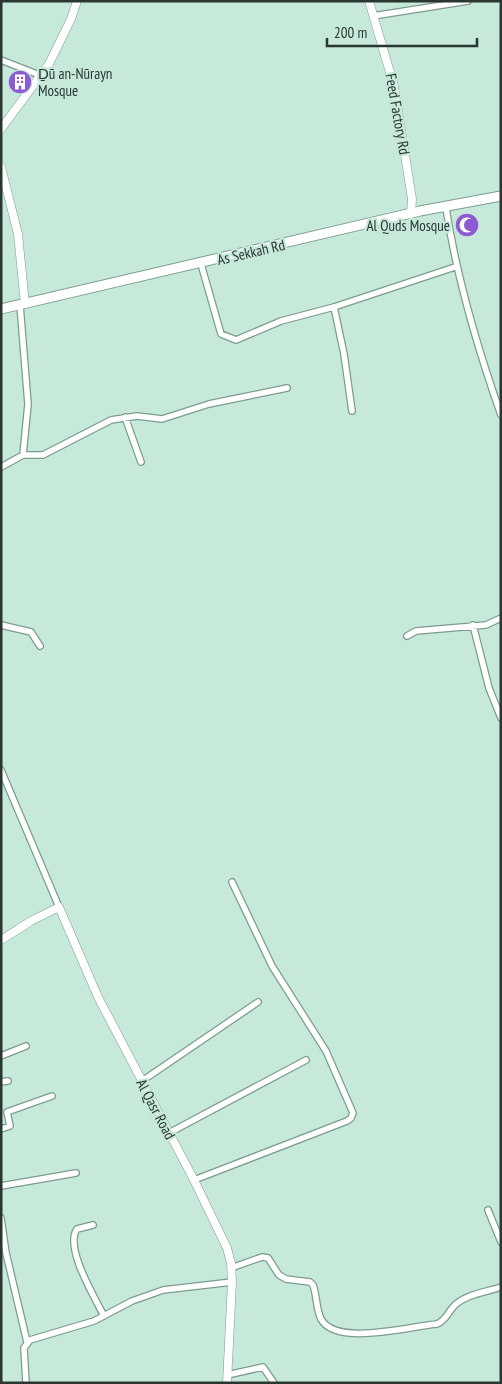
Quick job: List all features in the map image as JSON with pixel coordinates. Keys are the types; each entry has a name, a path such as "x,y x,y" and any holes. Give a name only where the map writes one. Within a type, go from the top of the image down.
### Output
{"main road":[{"name":"As Sekkah Rd","path":"1,309 415,213 501,196"}],"street":[{"path":"1,129 42,76 71,20 77,1"},
{"name":"Feed Factory Rd","path":"369,1 394,86 415,213"},
{"path":"418,8 420,1"},
{"path":"373,16 468,1"},
{"path":"1,60 42,76"},
{"path":"1,167 2,180 18,234 28,404 23,455"},
{"path":"446,208 455,267 476,346 501,415"},
{"path":"201,264 221,334 228,338 243,339 282,321 334,307 455,267"},
{"path":"334,307 344,354 352,411"},
{"path":"1,467 23,455 42,455 105,423 125,417 162,419 209,404 254,393 287,388"},
{"path":"125,417 141,462"},
{"path":"407,636 416,630 486,624 501,618"},
{"path":"1,625 31,632 40,646"},
{"path":"473,625 489,688 501,718"},
{"path":"1,770 59,907 31,921 1,940"},
{"path":"194,1180 347,1121 352,1118 353,1113 326,1051 272,966 232,882"},
{"name":"Al Qasr Road","path":"59,907 98,997 219,1228 231,1268 232,1282 227,1379"},
{"path":"142,1081 258,1002"},
{"path":"1,1056 26,1046"},
{"path":"169,1133 306,1060"},
{"path":"1,1129 10,1126 7,1112 52,1096"},
{"path":"1,1186 76,1173"},
{"path":"488,1210 501,1242"},
{"path":"1,1218 6,1253 27,1342 24,1348 26,1383"},
{"path":"93,1225 77,1229 74,1233 74,1245 83,1276 104,1316"},
{"path":"231,1268 262,1257 268,1258 279,1275 286,1280 310,1282 313,1285 321,1319 326,1325 336,1331 354,1334 437,1324 443,1321 456,1304 468,1297 501,1286"},
{"path":"27,1342 86,1324 132,1301 163,1290 232,1282"},
{"path":"227,1379 263,1367 274,1383"}],"place":[{"name":"Ḏū an-Nūrayn Mosque","path":"20,82"},
{"name":"Al Quds Mosque","path":"467,225"}]}
